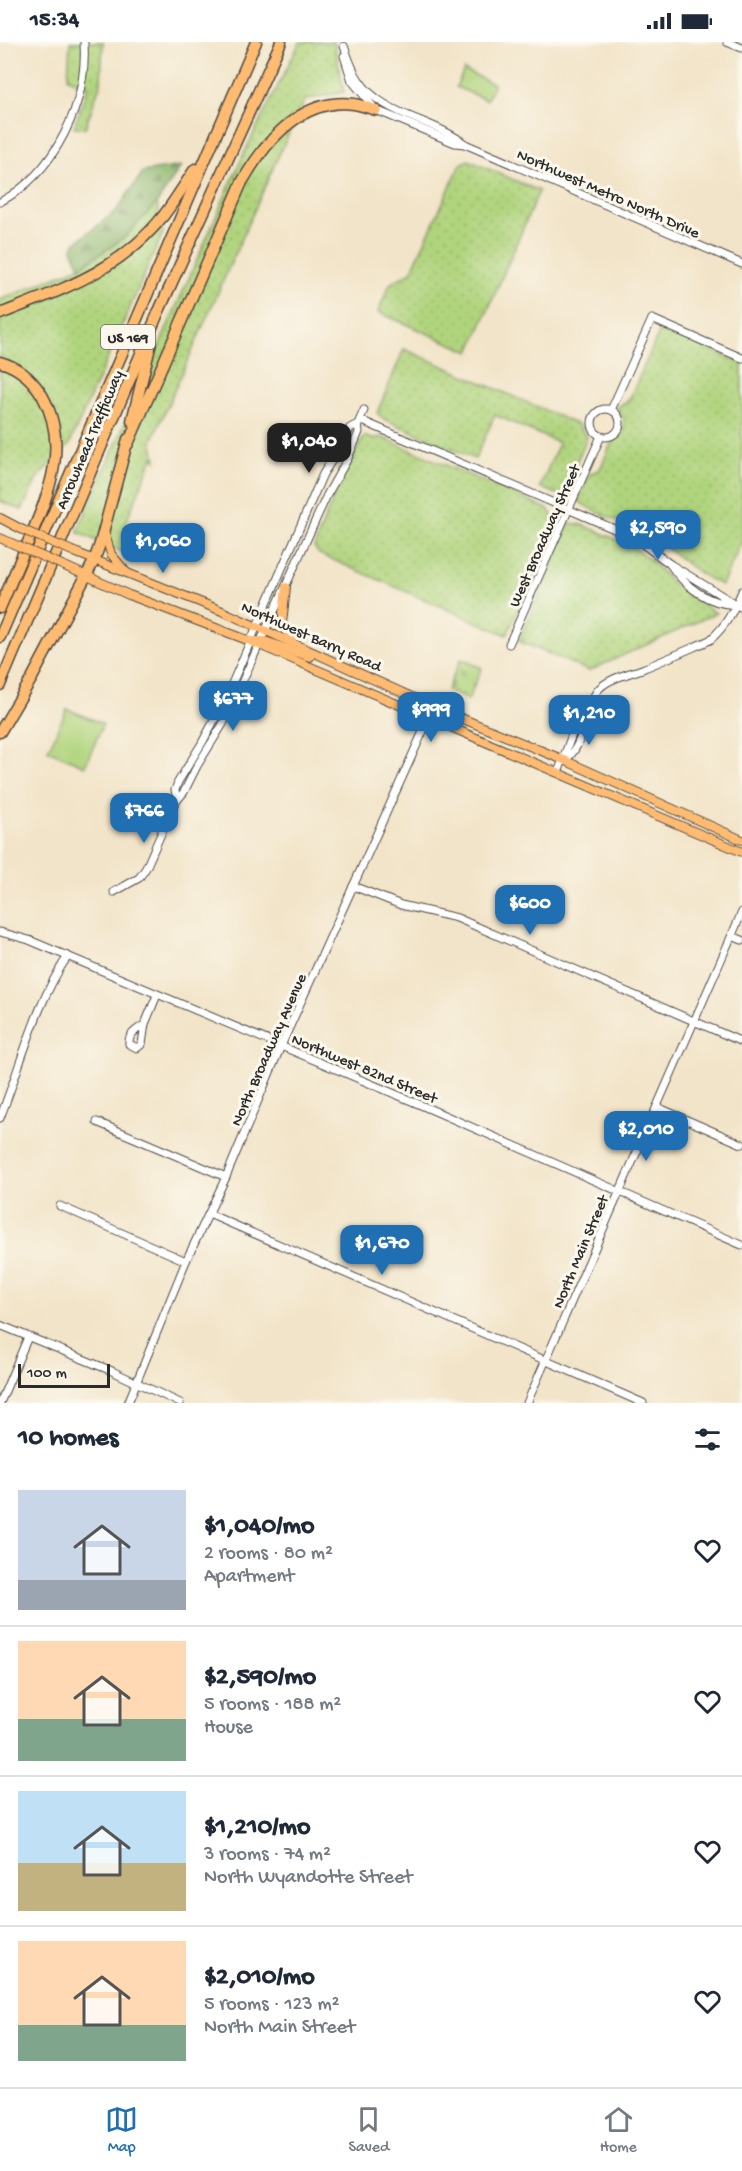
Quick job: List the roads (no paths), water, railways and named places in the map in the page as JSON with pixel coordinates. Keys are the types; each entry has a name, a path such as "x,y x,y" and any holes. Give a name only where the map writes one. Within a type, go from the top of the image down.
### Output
{"highway":[{"name":"Arrowhead Trafficway","path":"0,637 256,42"},
{"name":"Arrowhead Trafficway","path":"0,685 159,310 281,42"},
{"path":"128,444 242,182 272,137 295,118 323,105 379,106"},
{"path":"0,314 66,289 117,259 163,216 210,146"},
{"path":"0,732 94,561 128,444 159,310"},
{"path":"0,362 28,376 45,400 53,429 56,463 47,498 0,608"}],"main road":[{"name":"Northwest Barry Road","path":"0,518 94,561 222,611 255,628 258,639"},
{"path":"104,531 111,554 130,576"},
{"name":"Northwest Barry Road","path":"0,538 129,595 258,639 429,717 742,852"},
{"path":"286,587 282,623 294,644"},
{"path":"258,639 311,657 326,658"},
{"name":"Northwest Barry Road","path":"258,639 294,644 434,707 564,760 742,840"}],"street":[{"path":"0,202 14,195 32,178 53,153 66,130 80,91 85,59 84,42"},
{"path":"727,42 742,48"},
{"path":"344,44 344,60 352,81 379,106"},
{"name":"Northwest Metro North Drive","path":"379,106 455,143 465,144 742,264"},
{"path":"611,410 651,319 740,356"},
{"path":"114,892 139,878 146,868 177,800 175,790 178,782 216,718 286,587 327,495 352,449 364,410"},
{"path":"611,410 619,417 620,429 612,436 600,436 592,427 593,417 599,411 611,410"},
{"path":"359,422 569,508 633,537 670,564 739,606"},
{"path":"258,639 255,628 323,474 350,428 359,422"},
{"name":"West Broadway Street","path":"509,644 600,436"},
{"path":"558,773 564,760 571,756 585,724 586,712 597,690 624,675 710,640 739,606 742,591"},
{"name":"North Broadway Avenue","path":"128,1403 186,1261 226,1177 281,1046 434,707"},
{"path":"353,886 401,905 457,918 742,1042"},
{"name":"North Main Street","path":"527,1403 742,912"},
{"name":"Northwest 82nd Street","path":"0,932 68,956 742,1245"},
{"path":"732,936 742,940"},
{"path":"0,1118 57,972 68,956"},
{"path":"145,1024 157,995"},
{"path":"657,1107 742,1144"},
{"path":"97,1122 226,1177"},
{"path":"60,1206 186,1261"},
{"path":"209,1214 643,1403"},
{"path":"0,1324 180,1403"},
{"path":"0,1403 28,1337"}]}
